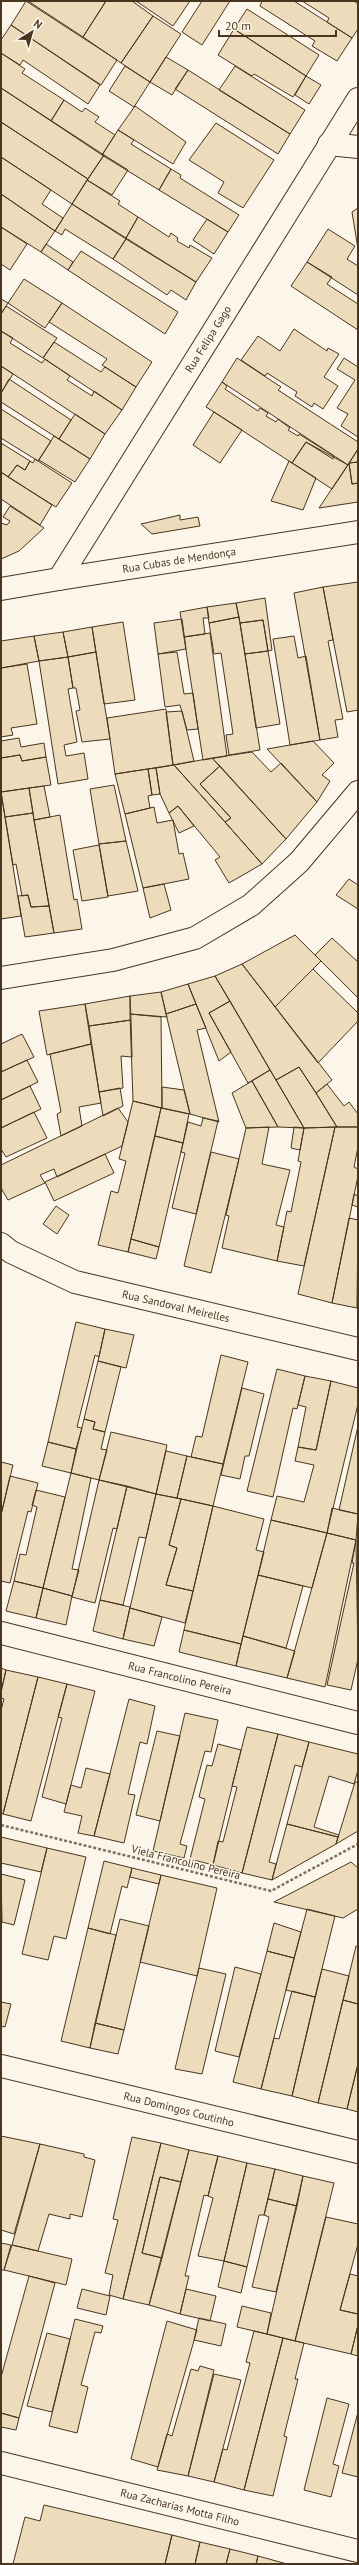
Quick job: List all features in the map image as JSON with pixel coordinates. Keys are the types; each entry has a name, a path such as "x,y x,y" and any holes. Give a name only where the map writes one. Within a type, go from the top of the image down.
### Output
{"street":[{"name":"Rua Felipa Gago","path":"59,579 358,99"},
{"path":"329,144 358,147"},
{"name":"Rua Cubas de Mendonça","path":"1,589 358,532"},
{"path":"1,978 113,960 195,938 251,905 299,862 358,792"},
{"name":"Rua Sandoval Meirelles","path":"1,1244 11,1252 75,1282 358,1349"},
{"name":"Rua Francolino Pereira","path":"1,1633 358,1723"},
{"name":"Rua Domingos Coutinho","path":"1,2066 358,2152"},
{"name":"Rua Zacharias Motta Filho","path":"1,2463 358,2551"}],"path":[{"name":"Viela Francolino Pereira","path":"1,1825 271,1891 358,1844"}],"building":[{"path":"26,1 117,60 101,85 11,25"},
{"path":"28,1 106,1 83,37"},
{"path":"106,1 132,1 153,16 121,63 83,37"},
{"path":"136,1 190,1 173,26"},
{"path":"202,1 230,1 202,45 182,32"},
{"path":"262,1 294,1 352,38 337,61 312,46 315,41 260,6"},
{"path":"302,1 354,1 358,4 358,29 352,38 327,22 329,18"},
{"path":"247,9 319,55 306,76 234,29"},
{"path":"153,16 181,34 150,82 121,63"},
{"path":"11,25 100,85 88,104 23,60 20,65 1,53 1,40"},
{"path":"234,29 306,76 293,97 254,74 252,76 218,55"},
{"path":"1,53 25,69 22,73 64,100 51,121 1,88"},
{"path":"166,57 188,70 172,95 150,82"},
{"path":"125,66 150,82 134,107 109,91"},
{"path":"235,66 305,110 290,134 219,90"},
{"path":"188,70 290,134 278,154 175,89"},
{"path":"306,76 321,85 309,104 295,95"},
{"path":"1,88 104,155 88,179 1,122"},
{"path":"64,100 82,112 85,108 99,117 95,122 115,135 102,155 51,121"},
{"path":"135,106 186,142 173,164 118,130"},
{"path":"1,122 88,179 72,204 1,157"},
{"path":"216,123 274,160 243,208 218,193 224,182 189,160"},
{"path":"118,130 134,140 131,144 171,169 159,190 102,155"},
{"path":"104,155 128,170 112,195 87,180"},
{"path":"1,157 51,190 42,204 63,218 55,231 1,194"},
{"path":"171,169 181,175 180,178 239,215 228,232 159,190"},
{"path":"87,180 120,201 118,204 138,217 126,238 72,204"},
{"path":"1,194 55,231 41,252 1,227"},
{"path":"72,204 126,239 113,259 65,229 62,235 55,231"},
{"path":"358,208 358,249 352,212"},
{"path":"138,217 169,237 171,233 178,238 177,241 189,248 190,245 212,258 196,282 126,238"},
{"path":"207,219 228,232 214,254 193,240"},
{"path":"1,227 27,244 10,270 1,264"},
{"path":"328,229 355,246 347,259 358,266 358,295 307,262"},
{"path":"126,239 196,282 186,300 171,290 167,295 113,259"},
{"path":"46,244 73,262 68,270 41,252"},
{"path":"81,251 178,312 165,334 68,270"},
{"path":"307,262 332,277 327,284 358,304 358,330 291,286"},
{"path":"24,279 62,303 45,328 8,303"},
{"path":"1,299 8,303 1,314"},
{"path":"62,303 152,362 136,387 102,365 107,359 49,322"},
{"path":"6,306 57,338 43,358 1,331 1,314"},
{"path":"294,329 327,351 328,348 339,354 324,377 338,386 323,409 314,403 312,407 295,396 297,392 267,373 265,376 241,360 258,336 280,351"},
{"path":"1,331 13,338 10,343 42,363 45,359 70,376 67,380 92,396 94,391 122,410 105,434 1,366"},
{"path":"54,342 101,372 105,367 136,387 122,410 43,358"},
{"path":"237,358 281,387 278,390 358,442 358,449 348,465 222,382"},
{"path":"344,358 358,367 358,437 341,426 348,414 337,408 355,380 337,369"},
{"path":"1,366 13,374 1,393"},
{"path":"9,379 71,420 59,439 1,402 1,393"},
{"path":"222,382 227,386 225,389 258,411 260,408 268,413 266,416 276,422 278,419 290,428 288,430 298,436 299,434 334,456 333,459 306,442 292,463 206,407"},
{"path":"1,409 51,441 38,461 1,438"},
{"path":"214,412 242,430 220,463 193,445"},
{"path":"75,414 105,434 90,459 59,439"},
{"path":"54,436 90,459 75,482 39,460"},
{"path":"306,442 348,465 332,489 292,463"},
{"path":"1,443 30,461 25,470 17,465 8,477 1,472"},
{"path":"358,449 358,462 349,463"},
{"path":"35,459 72,483 56,507 8,477 17,465 25,470 30,461 33,463"},
{"path":"289,461 316,478 303,510 271,501"},
{"path":"358,462 358,483 352,484 349,463"},
{"path":"349,463 352,484 358,483 358,502 319,508"},
{"path":"1,472 52,505 40,525 1,499"},
{"path":"10,506 44,528 19,551 1,559 1,523 7,525 10,521 3,517"},
{"path":"180,515 180,520 198,517 200,526 152,534 141,524"},
{"path":"358,582 358,710 347,712 323,587"},
{"path":"323,587 333,640 328,641 343,719 335,720 338,737 320,740 294,593"},
{"path":"265,598 272,650 268,651 263,620 240,623 236,603"},
{"path":"236,603 239,617 209,623 207,607"},
{"path":"207,607 209,618 203,618 205,634 184,637 180,612"},
{"path":"239,617 260,750 229,755 226,735 233,734 221,653 214,654 209,623"},
{"path":"182,619 186,649 158,654 154,623"},
{"path":"263,620 268,651 245,654 240,623"},
{"path":"123,622 135,700 104,704 92,627"},
{"path":"92,627 96,652 68,657 63,632"},
{"path":"63,632 68,657 39,661 34,636"},
{"path":"210,633 227,756 203,760 184,637"},
{"path":"34,636 39,661 1,668 1,641"},
{"path":"294,636 298,658 306,656 320,740 290,745 273,639"},
{"path":"268,651 280,724 256,728 245,654"},
{"path":"96,652 110,739 82,742 76,711 80,710 76,688 73,688 68,657"},
{"path":"177,652 184,694 193,693 198,729 187,730 180,705 165,707 158,654"},
{"path":"68,657 73,688 68,689 77,742 64,745 66,756 84,753 88,779 58,784 39,661"},
{"path":"27,664 37,724 11,728 13,735 1,737 1,668"},
{"path":"166,709 173,765 115,774 107,718"},
{"path":"182,711 194,761 173,765 166,712"},
{"path":"19,738 21,747 44,743 46,757 22,761 20,755 1,758 1,741"},
{"path":"313,741 334,763 322,775 330,781 317,802 267,749"},
{"path":"252,752 271,772 281,763 317,802 286,839 212,758"},
{"path":"20,755 22,761 46,757 51,785 1,792 1,758"},
{"path":"212,758 220,766 200,784 231,818 225,822 174,765"},
{"path":"174,765 262,864 229,883 215,860 220,857 178,806 169,813 160,794 156,768"},
{"path":"220,766 286,839 262,864 225,822 231,818 200,784"},
{"path":"156,768 160,794 152,795 148,769"},
{"path":"148,769 152,795 148,796 150,808 125,814 115,774"},
{"path":"114,785 126,841 99,844 90,789"},
{"path":"44,786 50,817 34,820 29,788"},
{"path":"29,788 33,813 5,817 1,792"},
{"path":"1,792 21,916 1,919"},
{"path":"178,806 194,826 179,833 169,813"},
{"path":"154,807 157,823 173,820 179,854 183,853 189,879 143,888 125,814"},
{"path":"33,813 49,906 31,907 28,895 22,896 16,864 13,865 5,817"},
{"path":"60,815 74,900 77,899 82,929 54,933 34,820"},
{"path":"126,841 138,891 108,896 99,844"},
{"path":"99,845 108,897 82,901 73,850"},
{"path":"349,879 358,885 358,909 336,895"},
{"path":"164,884 171,910 150,918 143,888"},
{"path":"28,895 31,907 49,906 54,933 25,937 18,896"},
{"path":"295,935 321,961 275,1007 242,964"},
{"path":"332,938 358,962 358,998 315,955"},
{"path":"242,964 332,1080 316,1093 299,1067 276,1080 215,976"},
{"path":"313,969 358,1013 358,1021 318,1063 275,1007"},
{"path":"215,976 230,1001 209,1013 231,1052 219,1061 188,984"},
{"path":"188,984 196,1004 166,1014 161,992"},
{"path":"161,992 167,1017 130,1014 130,996"},
{"path":"130,996 131,1020 89,1026 85,1004"},
{"path":"230,1001 270,1070 248,1083 209,1013"},
{"path":"85,1004 91,1044 47,1055 39,1011"},
{"path":"196,1004 206,1028 197,1030 219,1122 190,1114 166,1014"},
{"path":"130,1014 161,1017 162,1108 133,1101"},
{"path":"131,1020 132,1057 121,1056 123,1088 99,1092 89,1026"},
{"path":"22,1034 34,1057 1,1072 1,1044"},
{"path":"91,1044 101,1103 79,1107 82,1126 61,1136 57,1114 61,1112 50,1054"},
{"path":"27,1060 38,1082 1,1100 1,1072"},
{"path":"299,1067 337,1127 304,1128 276,1080"},
{"path":"270,1070 304,1128 278,1127 252,1081"},
{"path":"252,1081 278,1127 246,1128 232,1093"},
{"path":"327,1084 344,1106 349,1102 358,1114 358,1127 337,1127 316,1093"},
{"path":"30,1086 41,1109 1,1128 1,1100"},
{"path":"162,1087 184,1090 190,1114 162,1108"},
{"path":"120,1088 123,1106 103,1116 99,1092"},
{"path":"133,1101 161,1108 128,1252 98,1245 111,1191 118,1193 126,1161 119,1159"},
{"path":"118,1108 128,1122 122,1146 57,1177 54,1169 40,1175 45,1183 8,1200 1,1188 1,1165"},
{"path":"161,1108 189,1114 183,1143 155,1136"},
{"path":"34,1112 47,1138 6,1157 1,1149 1,1128"},
{"path":"203,1118 218,1121 196,1214 172,1208 185,1153 181,1152 188,1122 201,1126"},
{"path":"269,1127 262,1164 290,1170 276,1225 284,1227 277,1261 222,1248 229,1216 226,1215 246,1128"},
{"path":"294,1127 304,1128 300,1150 291,1148"},
{"path":"335,1127 304,1266 277,1261 287,1211 291,1212 301,1162 298,1161 304,1128"},
{"path":"335,1127 358,1127 358,1147 354,1167 358,1169 358,1176 332,1303 298,1294"},
{"path":"155,1136 183,1143 159,1247 131,1239"},
{"path":"211,1152 239,1159 211,1273 184,1266"},
{"path":"105,1154 114,1173 54,1201 45,1182"},
{"path":"354,1194 358,1196 358,1207 352,1205"},
{"path":"56,1206 69,1215 57,1234 43,1224"},
{"path":"349,1218 358,1220 357,1308 332,1303"},
{"path":"131,1239 159,1247 156,1259 128,1252"},
{"path":"76,1322 105,1329 99,1357 95,1355 77,1427 82,1428 76,1449 48,1442"},
{"path":"105,1329 134,1335 126,1368 98,1361"},
{"path":"221,1355 248,1362 223,1464 191,1457 196,1436 202,1437"},
{"path":"98,1361 121,1367 105,1432 93,1429 95,1422 84,1419"},
{"path":"277,1369 305,1376 297,1409 293,1408 273,1497 247,1491"},
{"path":"305,1376 331,1381 316,1450 298,1447 306,1407 298,1405"},
{"path":"331,1381 358,1388 358,1404 327,1533 271,1520 277,1496 304,1502 314,1465 295,1461 298,1447 316,1450"},
{"path":"242,1388 264,1394 249,1456 245,1456 240,1479 221,1475"},
{"path":"84,1419 95,1422 93,1429 105,1432 101,1449 107,1450 99,1480 71,1473"},
{"path":"358,1426 358,1514 339,1510"},
{"path":"111,1432 167,1445 156,1494 99,1480"},
{"path":"48,1442 76,1449 71,1473 42,1466"},
{"path":"166,1451 187,1456 177,1498 156,1494"},
{"path":"187,1456 223,1464 213,1506 177,1498"},
{"path":"1,1462 13,1465 1,1515"},
{"path":"71,1473 91,1478 72,1569 79,1570 72,1596 43,1588"},
{"path":"10,1476 38,1483 31,1512 28,1511 10,1583 1,1581 1,1515"},
{"path":"99,1480 127,1486 117,1529 113,1528 95,1603 72,1597"},
{"path":"127,1486 156,1494 146,1538 139,1537 123,1605 100,1600"},
{"path":"36,1490 65,1497 43,1588 14,1581 20,1554 26,1555 37,1507 32,1505"},
{"path":"156,1494 181,1499 169,1545 177,1548 166,1585 193,1591 185,1623 130,1608"},
{"path":"181,1499 213,1506 193,1591 166,1585 177,1548 169,1545"},
{"path":"213,1506 264,1519 256,1550 264,1552 241,1644 184,1630"},
{"path":"332,1508 358,1514 356,1540 327,1533"},
{"path":"271,1520 327,1533 312,1588 258,1575"},
{"path":"327,1533 356,1540 325,1687 287,1678"},
{"path":"356,1540 358,1659 351,1690 327,1685 354,1563 352,1563"},
{"path":"258,1575 303,1586 286,1648 243,1636"},
{"path":"14,1581 43,1588 36,1618 6,1611"},
{"path":"43,1588 72,1596 66,1625 36,1618"},
{"path":"100,1600 130,1607 123,1639 93,1631"},
{"path":"130,1608 162,1617 154,1646 123,1639"},
{"path":"184,1630 241,1644 236,1666 179,1652"},
{"path":"243,1636 295,1651 287,1678 236,1666"},
{"path":"1,1668 6,1670 1,1692"},
{"path":"6,1670 38,1677 3,1814 1,1813 1,1710 4,1699 1,1698 1,1692"},
{"path":"38,1677 67,1684 31,1821 3,1814"},
{"path":"67,1684 95,1691 66,1804 42,1797 62,1718 58,1717"},
{"path":"129,1699 155,1706 147,1744 140,1742 128,1794 135,1795 124,1843 94,1836"},
{"path":"185,1713 218,1720 211,1752 205,1751 180,1844 187,1846 184,1858 153,1851"},
{"path":"247,1727 278,1734 242,1873 213,1865 218,1841 223,1842 237,1787 232,1786"},
{"path":"157,1731 180,1736 160,1821 136,1815"},
{"path":"278,1734 309,1742 302,1767 295,1765 269,1862 276,1864 272,1880 242,1873"},
{"path":"309,1742 358,1754 358,1770 354,1784 329,1776 314,1827 339,1835 338,1837 287,1824"},
{"path":"218,1744 241,1750 213,1865 190,1859 205,1799 199,1797 207,1765 212,1766"},
{"path":"86,1768 110,1774 94,1836 78,1833 82,1816 64,1812 71,1785 81,1788"},
{"path":"355,1782 358,1782 358,1831 336,1844"},
{"path":"287,1824 338,1837 336,1844 272,1880"},
{"path":"1,1837 47,1848 41,1872 1,1863"},
{"path":"47,1848 86,1857 66,1939 54,1936 48,1960 22,1954"},
{"path":"104,1861 132,1868 127,1888 122,1886 110,1934 88,1928"},
{"path":"351,1862 358,1868 358,1909 343,1918 274,1902"},
{"path":"132,1868 161,1875 159,1884 130,1877"},
{"path":"1,1874 25,1880 14,1925 2,1922"},
{"path":"161,1875 217,1888 197,1976 140,1962"},
{"path":"307,1909 335,1916 315,1997 286,1990"},
{"path":"120,1919 149,1926 124,2030 95,2023"},
{"path":"274,1923 301,1932 294,1958 267,1951"},
{"path":"88,1928 116,1935 90,2048 61,2041"},
{"path":"356,1946 358,1947 358,2004 343,2000"},
{"path":"267,1951 294,1958 261,2089 233,2082"},
{"path":"235,1967 261,1974 239,2057 215,2051"},
{"path":"199,1968 226,1974 202,2074 175,2069"},
{"path":"322,1969 349,1976 318,2103 292,2096"},
{"path":"292,1991 315,1997 292,2096 261,2089 274,2038 279,2039"},
{"path":"343,2000 358,2004 358,2064 347,2109 318,2103"},
{"path":"1,2002 11,2004 5,2027 1,2026"},
{"path":"95,2023 124,2030 118,2054 90,2048"},
{"path":"358,2064 358,2112 347,2109"},
{"path":"1,2136 40,2144 14,2234 1,2230"},
{"path":"132,2137 161,2143 123,2299 109,2295 113,2275 105,2273 118,2220 113,2219"},
{"path":"161,2143 189,2150 181,2182 160,2177 142,2253 162,2258 149,2305 123,2299"},
{"path":"40,2144 84,2154 84,2157 95,2160 82,2217 70,2214 70,2219 49,2214 38,2251 12,2245"},
{"path":"189,2150 218,2156 208,2196 204,2195 185,2276 189,2276 180,2314 149,2305"},
{"path":"218,2156 247,2163 224,2261 198,2256 213,2198 208,2196"},
{"path":"247,2163 275,2169 264,2215 259,2215 247,2267 224,2261"},
{"path":"275,2169 303,2176 297,2206 268,2199"},
{"path":"303,2176 334,2183 295,2341 267,2334"},
{"path":"160,2177 181,2182 162,2258 142,2253"},
{"path":"268,2199 297,2206 276,2292 252,2287 269,2217 264,2215"},
{"path":"326,2217 358,2224 358,2244 340,2310 358,2314 358,2325 351,2354 295,2341"},
{"path":"1,2243 11,2245 4,2270 1,2270"},
{"path":"12,2245 72,2259 66,2285 4,2270"},
{"path":"224,2261 247,2267 241,2293 218,2287"},
{"path":"350,2274 358,2276 358,2314 340,2310"},
{"path":"29,2276 55,2283 19,2418 1,2413 1,2377"},
{"path":"82,2289 110,2296 106,2315 77,2308"},
{"path":"186,2289 216,2296 210,2321 180,2314"},
{"path":"242,2306 271,2313 267,2334 237,2327"},
{"path":"199,2318 226,2324 221,2346 194,2340"},
{"path":"75,2319 103,2326 101,2333 95,2332 81,2385 88,2387 77,2433 49,2426"},
{"path":"167,2321 197,2330 158,2467 131,2459"},
{"path":"358,2325 358,2356 351,2354"},
{"path":"254,2331 283,2338 244,2490 214,2482 223,2449 227,2450 250,2363 246,2362"},
{"path":"47,2333 70,2339 52,2412 27,2406"},
{"path":"283,2338 304,2343 295,2379 298,2379 284,2436 287,2437 273,2496 244,2490"},
{"path":"200,2366 214,2370 188,2476 157,2470 167,2434 172,2436 191,2369 198,2371"},
{"path":"214,2374 241,2380 214,2482 188,2476"},
{"path":"327,2398 349,2404 333,2464 339,2466 331,2497 304,2490"},
{"path":"358,2412 358,2477 342,2473"},
{"path":"1,2413 19,2418 16,2430 1,2427"},
{"path":"44,2505 172,2535 165,2564 13,2564 25,2517 40,2521"},
{"path":"172,2535 200,2542 195,2564 165,2564"},
{"path":"200,2542 230,2549 226,2564 195,2564"},
{"path":"230,2549 258,2556 256,2564 226,2564"},
{"path":"258,2556 287,2564 256,2564"}]}
